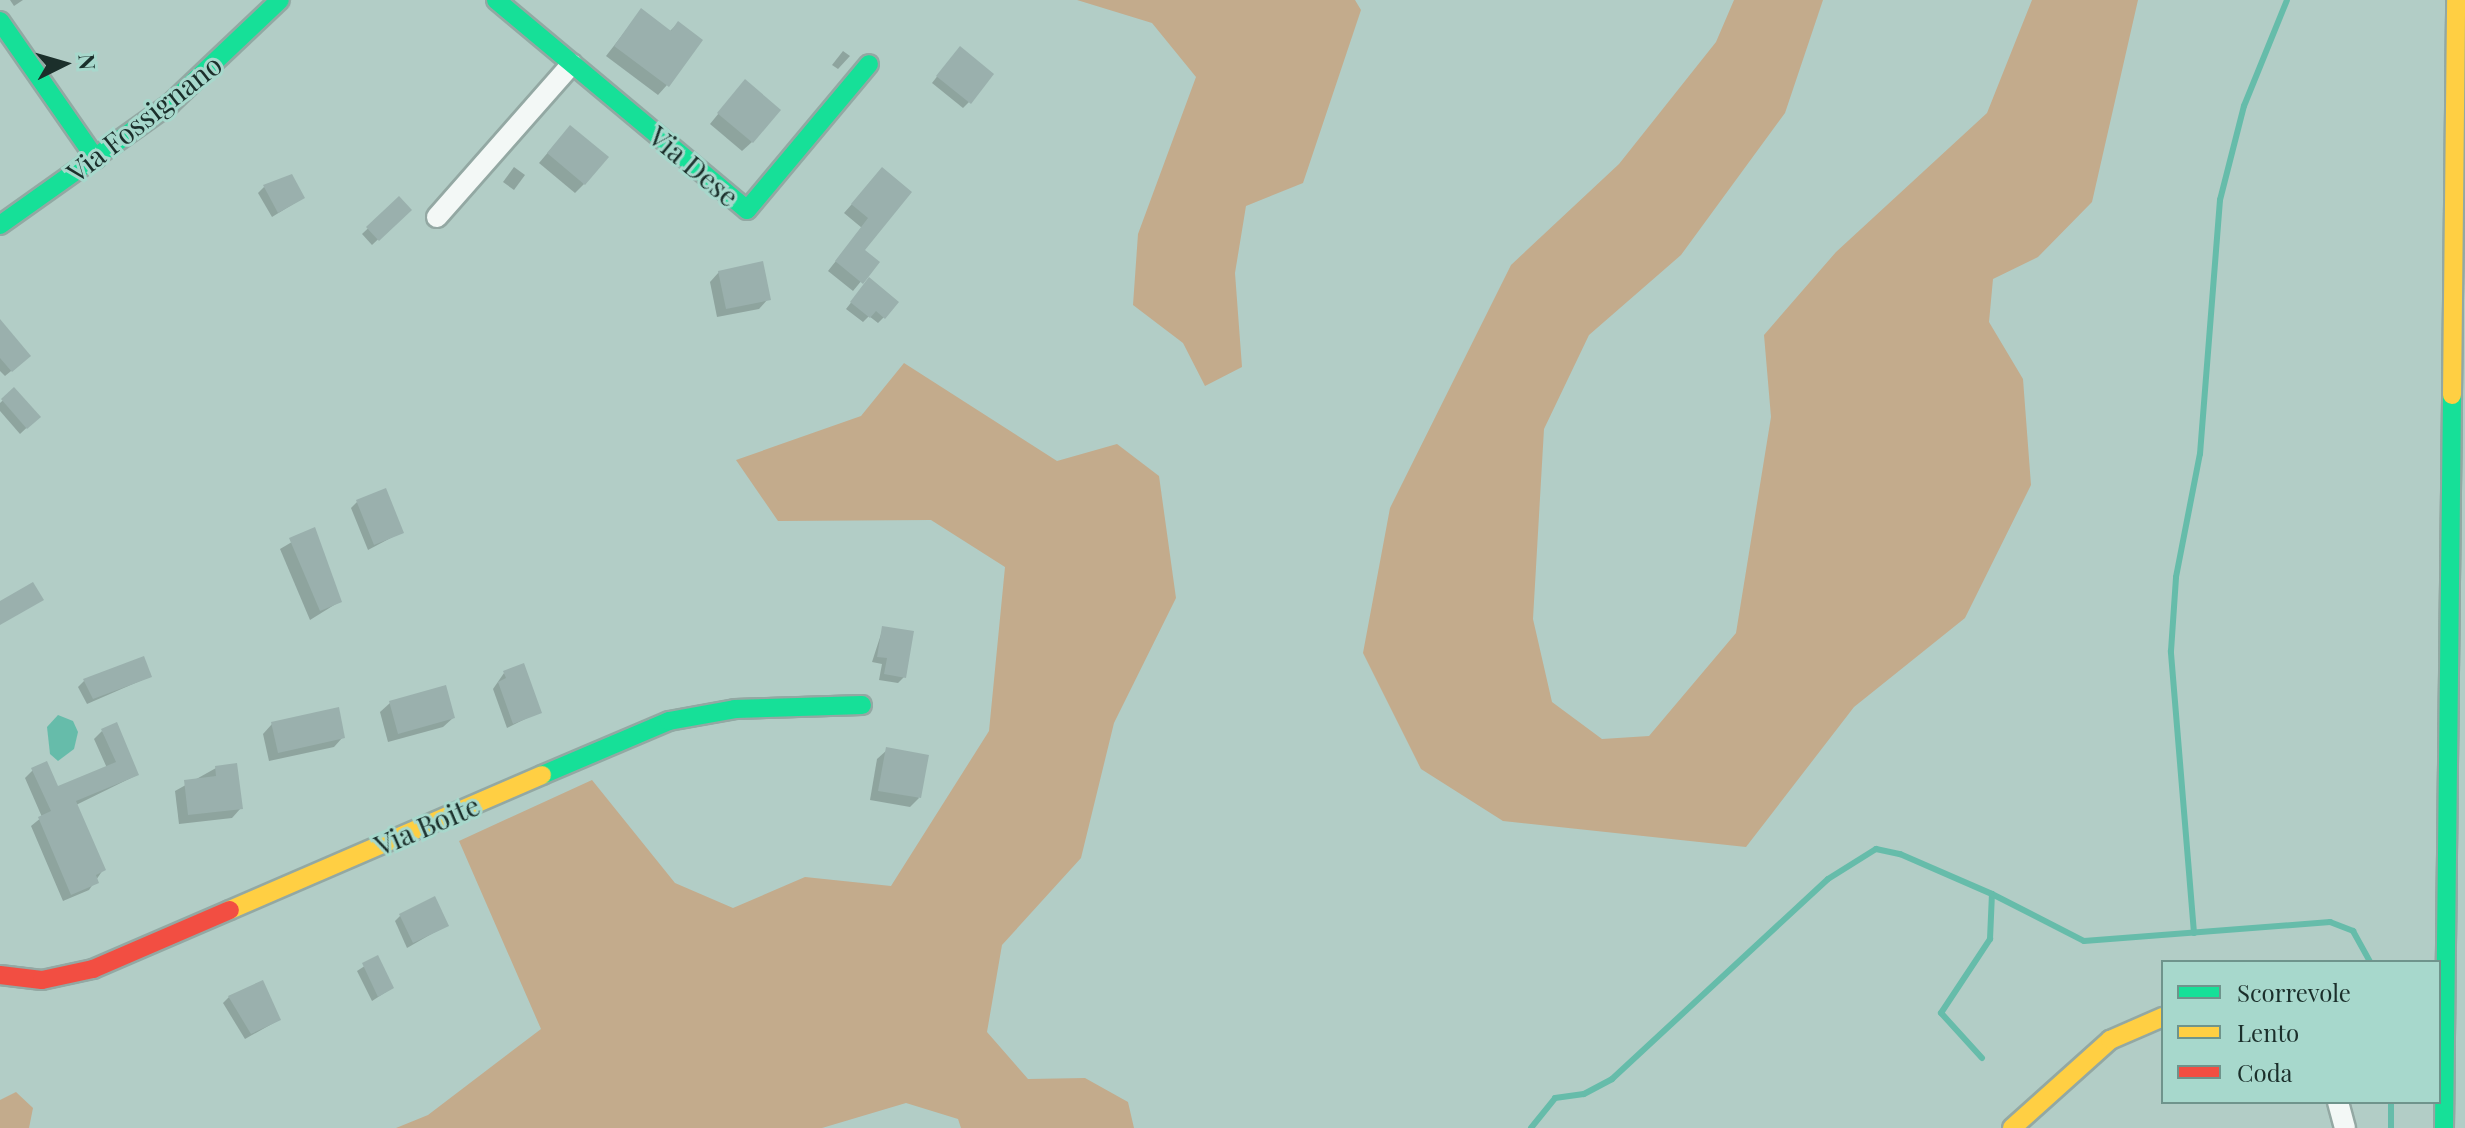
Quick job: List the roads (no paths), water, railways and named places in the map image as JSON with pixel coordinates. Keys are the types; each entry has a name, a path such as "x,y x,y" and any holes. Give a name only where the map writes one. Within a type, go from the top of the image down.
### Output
{"street":[{"name":"Via Fossignano","path":"0,225 96,159 189,88 280,0"},
{"name":"Via Dese","path":"496,0 747,210 869,64"},
{"path":"2444,1128 2456,825 2459,3"},
{"path":"0,21 96,159"},
{"path":"437,217 572,64"},
{"name":"Via Boite","path":"0,975 42,980 93,969 669,721 722,710 862,705"},
{"path":"2012,1128 2110,1040 2161,1018"},
{"path":"2339,1104 2345,1128"}],"waterway":[{"path":"2194,933 2171,651 2176,577 2200,454 2220,200 2244,106 2287,0"},
{"path":"1531,1128 1555,1098 1584,1094 1612,1079 1828,879 1876,849 1900,854 1992,894 2084,941 2330,922 2353,931 2369,960"},
{"path":"1982,1058 1941,1013 1990,939 1992,894"},
{"path":"2391,1104 2391,1128"}]}
